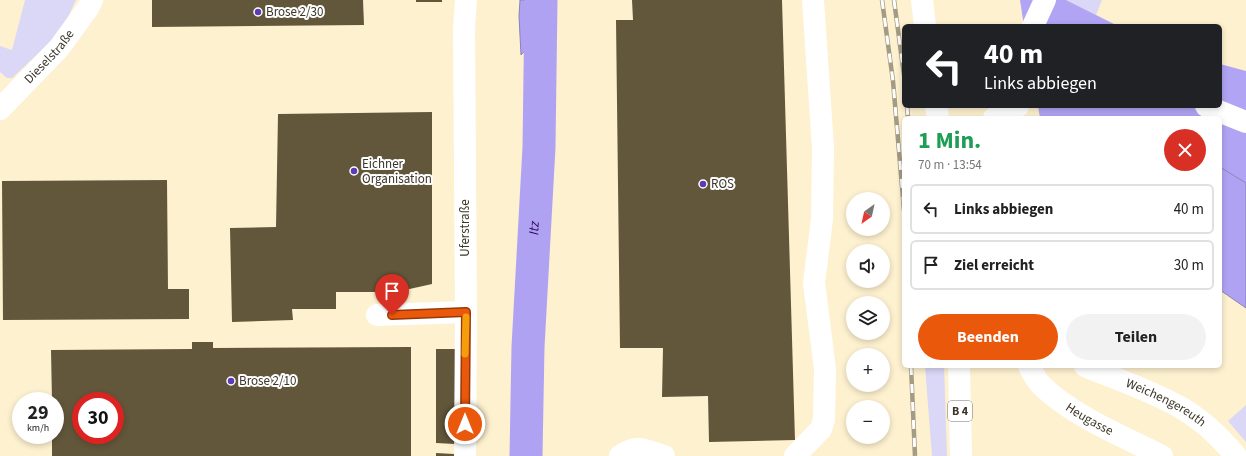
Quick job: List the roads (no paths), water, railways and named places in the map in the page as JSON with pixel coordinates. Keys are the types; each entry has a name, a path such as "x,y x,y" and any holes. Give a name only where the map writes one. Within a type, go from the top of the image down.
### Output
{"street":[{"name":"Dieselstraße","path":"0,109 59,48 88,8 92,0"},
{"name":"Uferstraße","path":"465,456 466,312 464,28 466,0"},
{"path":"795,456 821,429 824,420 825,369 814,283 822,219 823,148 813,0"},
{"path":"922,0 925,24"},
{"path":"1034,24 1045,0"},
{"path":"1211,108 1246,122"},
{"path":"998,116 1014,109"},
{"path":"377,315 466,312"},
{"name":"B 4","path":"959,368 961,456"},
{"name":"Heugasse","path":"1030,368 1039,383 1060,401 1079,414 1162,456"},
{"name":"Weichengereuth","path":"1090,368 1179,407 1212,431 1236,456"},
{"path":"620,456 627,451 637,448 664,456"}],"waterway":[{"name":"Itz","path":"526,456 528,347 539,147 541,0"}],"railway":[{"path":"882,0 893,81 902,187"},
{"path":"894,0 902,60"},
{"path":"907,108 908,116"},
{"path":"911,368 915,456"}],"place":[{"name":"Brose 2/30","path":"258,12"},
{"name":"Eichner Organisation","path":"354,171"},
{"name":"ROS","path":"703,184"},
{"name":"Brose 2/10","path":"231,381"}]}
